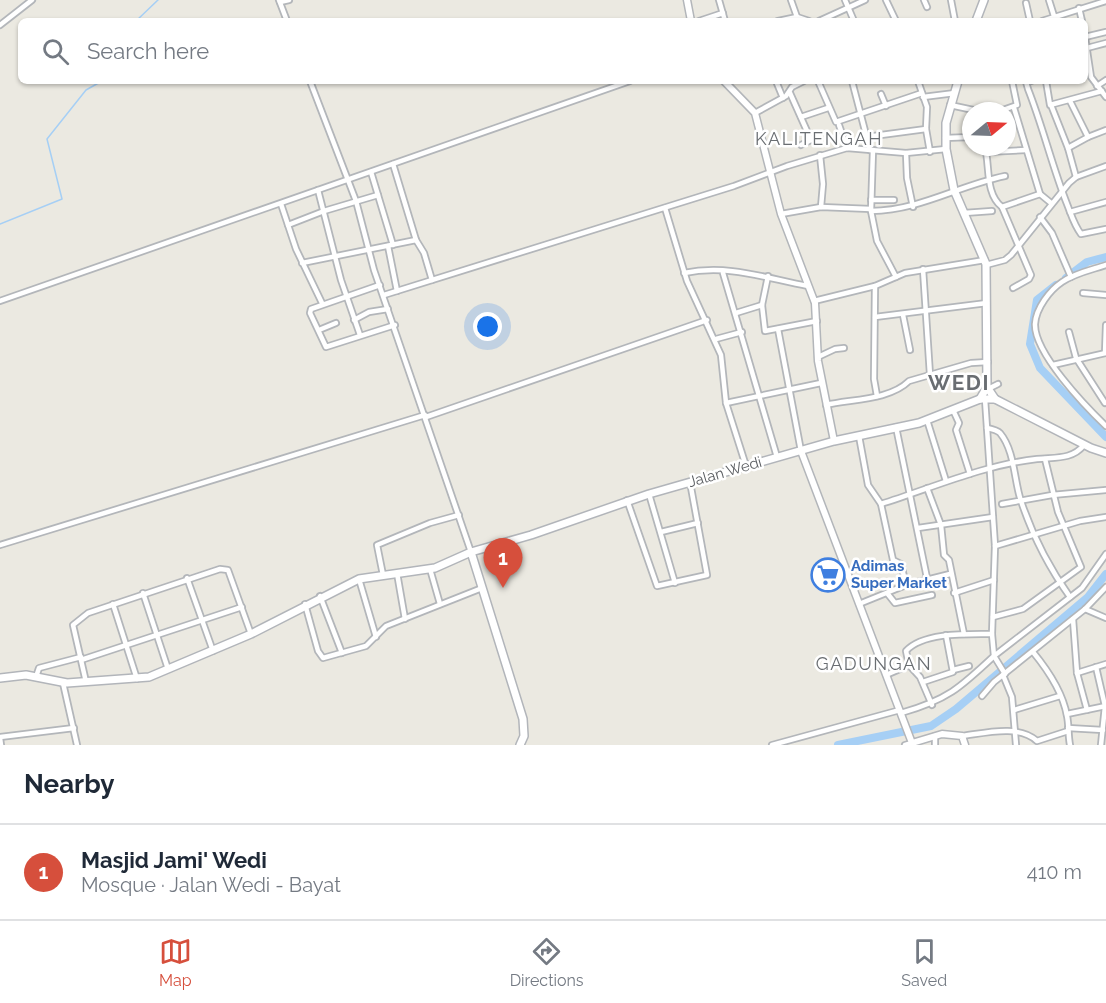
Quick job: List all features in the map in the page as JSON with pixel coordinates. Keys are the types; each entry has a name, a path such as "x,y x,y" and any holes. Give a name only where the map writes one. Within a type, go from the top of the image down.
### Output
{"main road":[{"path":"977,18 984,0"},
{"path":"957,84 950,105 945,149 954,190 985,262 988,388 983,399 995,399 1105,455"},
{"path":"988,388 995,399"},
{"name":"Jalan Wedi","path":"0,678 22,675 63,683 136,679 168,669 251,634 320,596 359,579 430,569 471,552 531,534 627,500 859,434 927,420 983,399"},
{"path":"471,552 523,719 524,736 520,745"}],"street":[{"path":"0,25 32,0"},
{"path":"286,18 279,1 289,0"},
{"path":"687,0 690,18"},
{"path":"719,0 724,18"},
{"path":"791,0 797,17"},
{"path":"845,0 853,18"},
{"path":"825,18 865,0"},
{"path":"885,0 894,18"},
{"path":"924,0 927,6"},
{"path":"951,0 954,18"},
{"path":"1049,0 1052,12"},
{"path":"1045,18 1052,12 1106,1"},
{"path":"1026,3 1029,18"},
{"path":"1079,8 1081,18"},
{"path":"708,18 723,13"},
{"path":"792,18 800,18"},
{"path":"1088,36 1106,32"},
{"path":"1088,50 1106,43"},
{"path":"1088,57 1091,77 1106,97"},
{"path":"1098,86 1106,80"},
{"path":"311,84 356,201 380,285 471,552"},
{"path":"0,301 621,84"},
{"path":"727,84 755,113 768,172 781,214 814,301 821,383 834,441"},
{"path":"777,84 783,98"},
{"path":"755,113 783,98 790,93 792,87 798,84"},
{"path":"819,84 836,122 923,95 955,93"},
{"path":"853,84 872,150 871,210 877,241 896,277"},
{"path":"919,84 927,106 930,152"},
{"path":"1012,84 1018,103 1016,106"},
{"path":"1030,84 1062,192 1081,234 1106,229"},
{"path":"1047,84 1076,177"},
{"path":"1052,105 1102,91"},
{"path":"790,93 811,140 801,145"},
{"path":"881,94 886,106"},
{"path":"1070,101 1088,137"},
{"path":"950,105 962,108"},
{"path":"801,117 828,108"},
{"path":"1016,115 1040,194 1051,203"},
{"path":"839,125 847,148"},
{"path":"867,138 927,129"},
{"path":"1068,148 1106,130"},
{"path":"945,138 962,137"},
{"path":"384,295 665,208 820,155 847,148 906,153 945,149"},
{"path":"1016,150 1026,150"},
{"path":"906,153 907,178 913,207"},
{"path":"820,155 823,184 822,207"},
{"path":"987,156 989,179 996,201 1002,207 1031,276 1013,288"},
{"path":"393,164 416,240 424,253 432,280"},
{"path":"814,301 875,286 923,269 1005,260 1051,203 1076,177 1106,166"},
{"path":"371,172 390,245 397,291"},
{"path":"781,214 822,207 871,210 913,207 954,190 1005,176"},
{"path":"318,190 346,295 360,335"},
{"path":"1002,207 1040,194"},
{"path":"288,225 324,211 378,195"},
{"path":"871,200 894,200"},
{"path":"1070,212 1106,202"},
{"path":"281,204 302,263 322,303"},
{"path":"665,208 684,273 716,339 722,358 726,403 746,466"},
{"path":"964,213 992,211"},
{"path":"1040,217 1054,236 1070,275"},
{"path":"302,263 416,240"},
{"path":"1106,265 1070,275 1045,299 1035,324 1039,340 1053,365 1081,402 1106,426"},
{"path":"923,269 930,375"},
{"path":"684,273 700,270 723,273 750,272 808,286"},
{"path":"723,273 777,458"},
{"path":"768,276 762,305 765,331 817,321"},
{"path":"380,285 322,303 310,312 326,347 394,325"},
{"path":"875,286 877,396"},
{"path":"1083,293 1106,295"},
{"path":"875,317 987,303"},
{"path":"736,313 762,305"},
{"path":"354,320 369,312 388,309"},
{"path":"903,315 910,350"},
{"path":"0,545 425,416 706,320"},
{"path":"319,330 336,323"},
{"path":"1053,365 1105,353 1106,325"},
{"path":"778,329 801,451 905,725 909,744 951,734 962,736 1017,731 1031,735 1037,741 1068,730 1103,730"},
{"path":"716,339 742,333"},
{"path":"1069,333 1076,358 1105,403"},
{"path":"818,357 835,349 844,348"},
{"path":"826,405 877,396 900,389 907,382 988,362"},
{"path":"918,379 920,385"},
{"path":"726,403 821,383"},
{"path":"988,388 998,384"},
{"path":"983,399 995,546 992,634 996,658 1004,674 1014,710 1016,745"},
{"path":"953,410 959,424 956,430 970,474"},
{"path":"927,420 946,481"},
{"path":"896,427 927,578"},
{"path":"987,429 1000,433 1011,464 1020,501 1060,583 1070,597"},
{"path":"859,434 868,485 881,504 893,560 901,564 906,585"},
{"path":"881,504 970,474 1011,464 1072,455 1084,445"},
{"path":"1045,459 1052,495 1063,526 1081,567 1091,578"},
{"path":"627,500 656,584 660,586 708,574 690,482"},
{"path":"927,488 941,525 944,553 949,560 950,574 964,634"},
{"path":"1002,504 1052,495 1106,490"},
{"path":"649,494 675,583"},
{"path":"383,575 377,545 430,523 459,515"},
{"path":"918,528 993,517"},
{"path":"995,546 1063,526 1106,517"},
{"path":"661,532 698,523"},
{"path":"772,745 932,705 956,691 1070,597 1091,578 1106,554"},
{"path":"993,617 1023,609 1081,567"},
{"path":"86,682 73,625 88,613 187,579 227,568 251,634"},
{"path":"430,569 440,604"},
{"path":"397,573 405,619"},
{"path":"859,604 927,578 950,574"},
{"path":"187,579 213,651"},
{"path":"359,579 376,637"},
{"path":"954,593 994,580"},
{"path":"982,696 1004,674 1085,609 1106,587"},
{"path":"305,604 320,657 366,646 384,628 482,588"},
{"path":"143,593 168,669"},
{"path":"888,593 895,603 932,595"},
{"path":"320,596 342,653"},
{"path":"1097,598 1106,596"},
{"path":"113,604 136,679"},
{"path":"36,677 39,668 81,659 242,608"},
{"path":"1085,609 1106,618"},
{"path":"1073,619 1077,673 1087,710"},
{"path":"932,705 923,682 909,665 905,653 908,648 946,635 992,634"},
{"path":"946,635 953,670"},
{"path":"1033,652 1047,671 1060,696 1067,714 1070,745"},
{"path":"1077,673 1106,664"},
{"path":"886,675 909,665"},
{"path":"923,682 949,675 953,670 969,666"},
{"path":"1096,667 1105,706 1101,745"},
{"path":"63,683 77,745"},
{"path":"1014,710 1060,696"},
{"path":"1067,714 1105,706"},
{"path":"1,745 0,738 74,728"},
{"path":"935,736 935,745"},
{"path":"962,736 965,745"}],"waterway":[{"path":"139,18 158,0"},
{"path":"0,224 62,199 47,139 86,90 97,84"},
{"path":"1066,278 1087,262 1106,257"},
{"path":"1056,285 1037,300 1030,344 1040,368 1106,437"},
{"path":"838,745 931,726 956,709 1088,597 1106,574"}],"place":[{"name":"Adimas Super Market","path":"828,575"},
{"name":"Masjid Jami' Wedi","path":"503,588"}],"district":[{"name":"KALITENGAH","path":"819,139"},
{"name":"WEDI","path":"959,383"},
{"name":"GADUNGAN","path":"874,664"}]}
